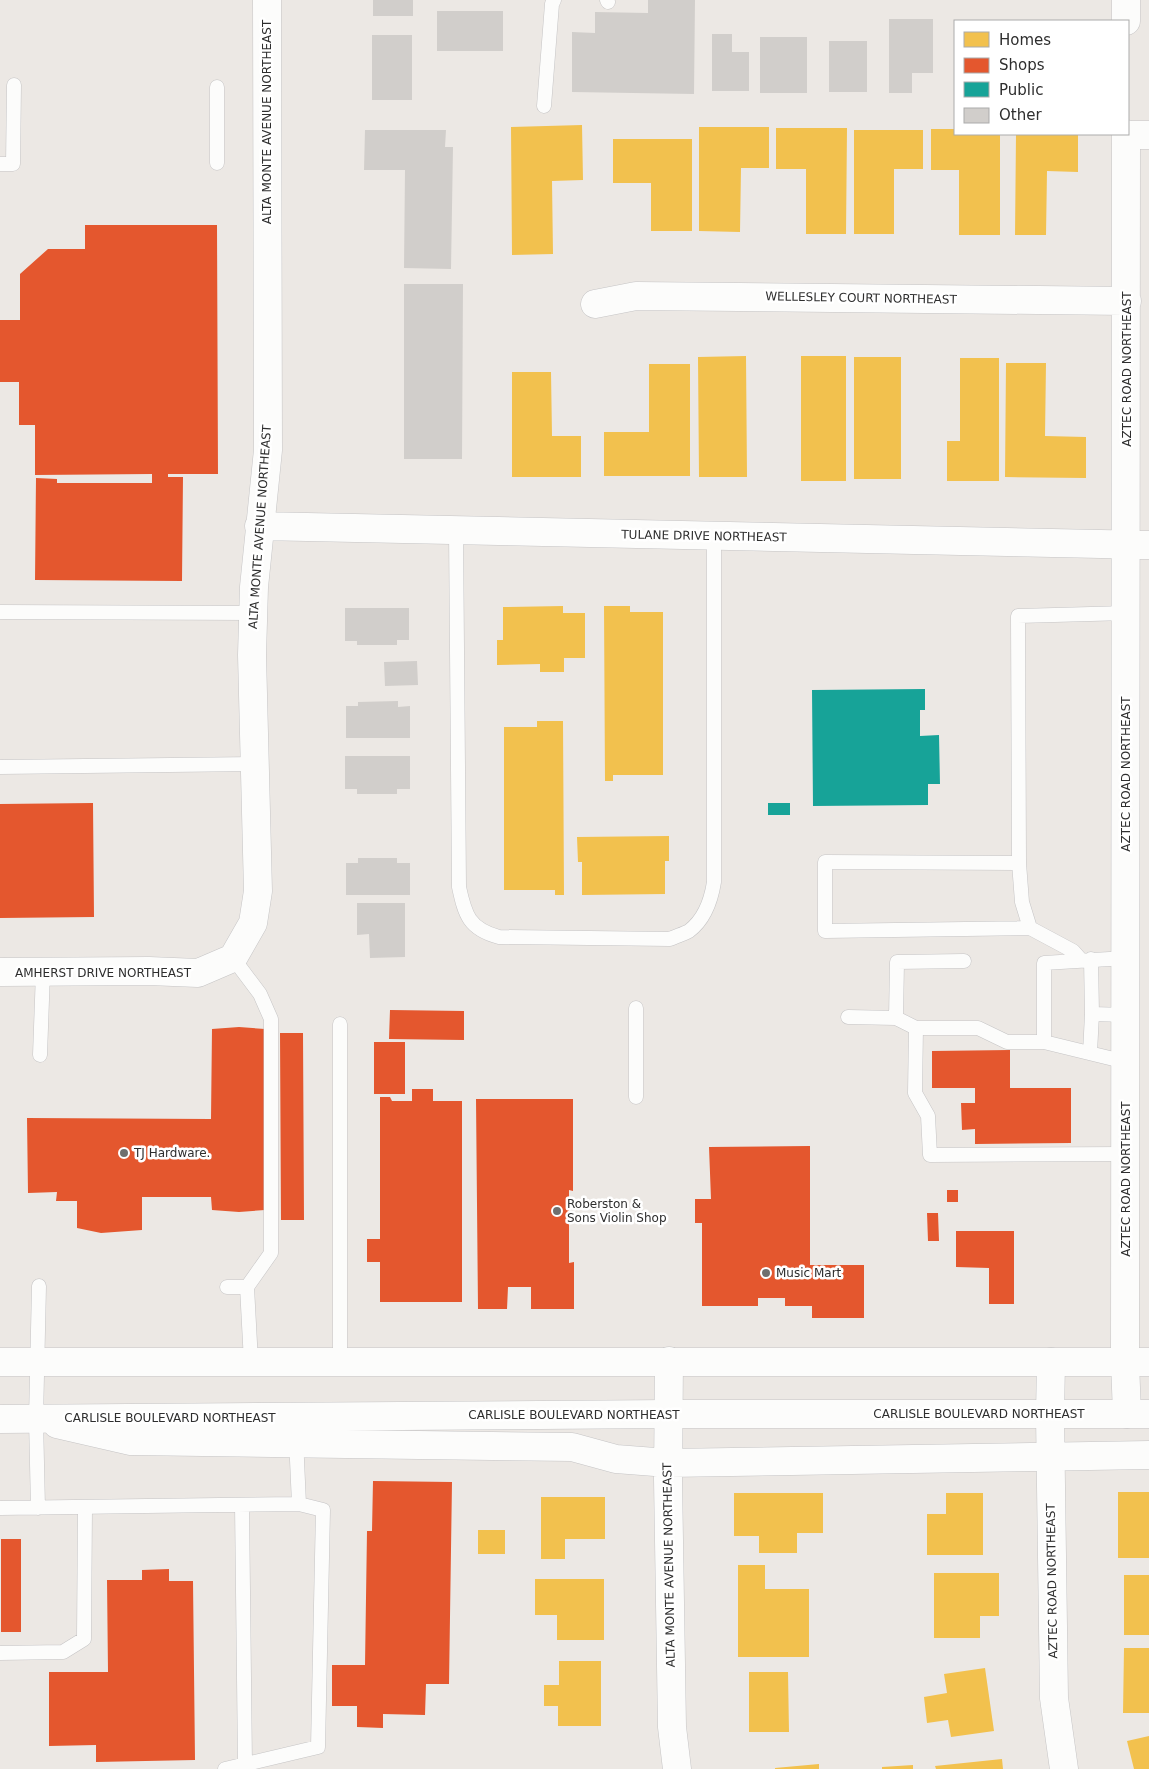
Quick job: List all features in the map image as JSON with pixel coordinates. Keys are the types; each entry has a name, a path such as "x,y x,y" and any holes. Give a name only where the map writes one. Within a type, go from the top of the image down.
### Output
{"street":[{"name":"ALTA MONTE AVENUE NORTHEAST","path":"232,958 253,923 258,891 252,655 259,526 268,450 267,0"},
{"path":"1126,0 1126,20"},
{"name":"AZTEC ROAD NORTHEAST","path":"1134,134 1127,301 1138,545 1127,613 1126,1154 1138,1414"},
{"name":"WELLESLEY COURT NORTHEAST","path":"595,304 636,296 1127,301"},
{"name":"TULANE DRIVE NORTHEAST","path":"259,526 1138,545"},
{"name":"AMHERST DRIVE NORTHEAST","path":"0,972 149,971 198,973 232,958"},
{"path":"0,1362 1137,1362"},
{"name":"ALTA MONTE AVENUE NORTHEAST","path":"669,1362 668,1463 672,1728 677,1769"},
{"name":"AZTEC ROAD NORTHEAST","path":"1051,1362 1050,1456 1054,1698 1064,1769"},
{"name":"CARLISLE BOULEVARD NORTHEAST","path":"0,1419 296,1430 668,1414 1138,1414"},
{"path":"296,1430 572,1447 616,1459 668,1463 1149,1455"}],"lane":[{"path":"544,106 552,4 554,0"},
{"path":"0,164 13,164 14,85"},
{"path":"217,87 217,163"},
{"path":"456,530 458,887 463,909 474,925 484,933 499,937 670,939 689,931 703,916 712,898 714,882 714,536"},
{"path":"0,612 253,613"},
{"path":"1030,928 1022,902 1019,863 1018,616 1127,613"},
{"path":"0,767 255,764"},
{"path":"1019,863 825,862 825,931 1030,928 1086,960 1092,1014 1090,1053"},
{"path":"232,958 260,994 271,1018 271,1252 247,1287 251,1362"},
{"path":"1044,1042 1044,963 1126,958"},
{"path":"896,1018 897,962 964,961"},
{"path":"40,1055 43,972"},
{"path":"636,1008 636,1097"},
{"path":"1092,1014 1126,1016"},
{"path":"848,1017 896,1018 916,1028 978,1028 1007,1042 1044,1042 1126,1062"},
{"path":"340,1024 340,1362"},
{"path":"916,1028 915,1092 928,1116 930,1155 1126,1154"},
{"path":"38,1508 36,1419 39,1286"},
{"path":"227,1287 247,1287"},
{"path":"296,1430 299,1504"},
{"path":"0,1508 299,1504 323,1510 318,1747 225,1769"},
{"path":"242,1505 245,1764"},
{"path":"0,1652 62,1652 84,1639 85,1507"}],"building: Homes":[{"path":"582,125 583,180 552,181 553,254 512,255 511,127"},
{"path":"699,127 769,127 769,168 741,168 740,232 699,231"},
{"path":"776,128 847,128 846,234 806,234 806,169 776,169"},
{"path":"931,129 954,129 954,135 1000,135 1000,235 959,235 959,170 931,170"},
{"path":"854,130 923,130 923,169 894,169 894,234 854,234"},
{"path":"1016,135 1078,135 1078,172 1047,171 1046,235 1015,235"},
{"path":"613,139 692,139 692,231 651,231 651,183 613,183"},
{"path":"746,356 747,477 699,477 698,357"},
{"path":"801,356 846,356 846,481 801,481"},
{"path":"854,357 901,357 901,479 854,479"},
{"path":"960,358 999,358 999,481 947,481 947,441 960,441"},
{"path":"1006,363 1046,363 1045,436 1086,437 1086,478 1005,477"},
{"path":"649,364 690,364 690,476 604,476 604,432 649,432"},
{"path":"512,372 551,372 552,436 581,436 581,477 512,477"},
{"path":"563,606 563,613 585,613 585,658 564,658 564,672 540,672 540,664 497,665 497,640 503,640 503,607"},
{"path":"604,606 630,606 630,612 663,612 663,775 613,775 613,781 605,781"},
{"path":"537,721 563,721 564,895 555,895 555,890 504,890 504,727 537,727"},
{"path":"669,836 669,861 665,861 665,894 582,895 582,862 578,862 577,837"},
{"path":"1118,1492 1149,1492 1149,1558 1118,1558"},
{"path":"734,1493 823,1493 823,1533 797,1533 797,1553 759,1553 759,1536 734,1536"},
{"path":"946,1493 983,1493 983,1555 927,1555 927,1514 946,1514"},
{"path":"541,1497 605,1497 605,1539 565,1539 565,1559 541,1559"},
{"path":"478,1530 505,1530 505,1554 478,1554"},
{"path":"738,1565 765,1565 765,1589 809,1589 809,1657 738,1657"},
{"path":"934,1573 999,1573 999,1616 980,1616 980,1638 934,1638"},
{"path":"1124,1575 1149,1575 1149,1635 1124,1635"},
{"path":"535,1579 604,1579 604,1640 557,1640 557,1615 535,1615"},
{"path":"1124,1648 1149,1648 1149,1713 1123,1713"},
{"path":"559,1661 601,1661 601,1726 558,1726 558,1706 544,1706 544,1685 559,1685"},
{"path":"985,1668 994,1731 951,1737 948,1720 927,1723 924,1697 947,1693 944,1674"},
{"path":"749,1672 788,1672 789,1732 749,1732"},
{"path":"1149,1736 1149,1769 1134,1769 1127,1741"},
{"path":"1002,1759 1003,1769 936,1769 935,1766"},
{"path":"819,1764 819,1769 775,1769 775,1768"},
{"path":"913,1765 913,1769 882,1769 882,1767"}],"building: Shops":[{"path":"85,225 217,225 218,474 168,474 168,477 183,477 182,581 35,580 36,478 57,479 57,483 152,483 152,474 35,475 35,425 19,425 19,382 0,382 0,320 20,320 20,274 48,249 85,249"},
{"path":"93,803 94,917 0,918 0,804"},
{"path":"390,1010 464,1011 464,1040 389,1039"},
{"path":"239,1027 265,1029 265,1210 239,1212 212,1210 211,1197 142,1197 142,1230 101,1233 77,1228 77,1201 56,1201 57,1192 28,1193 27,1118 211,1119 212,1029"},
{"path":"280,1033 303,1033 304,1220 281,1220"},
{"path":"374,1042 405,1042 405,1094 374,1094"},
{"path":"1010,1050 1010,1088 1071,1088 1071,1143 975,1144 975,1129 962,1130 961,1103 975,1103 975,1088 932,1088 932,1051"},
{"path":"412,1089 433,1089 433,1101 462,1101 462,1302 380,1302 380,1262 367,1262 367,1239 380,1239 380,1097 390,1097 392,1101 412,1101"},
{"path":"476,1099 573,1099 573,1191 569,1190 569,1263 574,1262 574,1309 531,1309 531,1287 508,1287 507,1309 478,1309"},
{"path":"810,1146 810,1265 864,1265 864,1318 812,1318 812,1306 785,1306 785,1298 758,1298 758,1306 702,1306 702,1223 695,1223 695,1199 711,1199 709,1147"},
{"path":"947,1190 958,1190 958,1202 947,1202"},
{"path":"927,1213 938,1213 939,1241 928,1241"},
{"path":"956,1231 1014,1231 1014,1304 989,1304 989,1268 956,1267"},
{"path":"373,1481 452,1482 449,1684 426,1684 425,1715 383,1714 383,1728 357,1727 357,1706 332,1706 332,1665 365,1665 367,1531 372,1531"},
{"path":"1,1539 21,1539 21,1632 1,1632"},
{"path":"169,1569 169,1581 193,1581 195,1760 96,1762 96,1745 49,1746 49,1672 108,1672 107,1580 142,1580 142,1570"}],"building: Public":[{"path":"925,689 925,710 920,710 920,736 939,735 940,784 928,784 928,805 813,806 812,690"},
{"path":"768,803 790,803 790,815 768,815"}],"building: Other":[{"path":"373,0 413,0 413,16 373,16"},
{"path":"648,0 695,0 694,94 572,92 572,32 595,33 595,12 648,13"},
{"path":"437,11 503,11 503,51 437,51"},
{"path":"889,19 933,19 933,73 912,73 912,93 889,93"},
{"path":"712,34 732,34 732,52 749,52 749,91 712,91"},
{"path":"372,35 412,35 412,100 372,100"},
{"path":"760,37 807,37 807,93 760,93"},
{"path":"829,41 867,41 867,92 829,92"},
{"path":"365,130 446,130 445,147 453,147 451,269 404,268 405,170 364,170"},
{"path":"404,284 463,284 462,459 404,459"},
{"path":"345,608 409,608 409,640 397,640 397,645 357,645 357,641 345,641"},
{"path":"417,661 418,685 385,686 384,662"},
{"path":"398,701 398,707 410,706 410,738 346,738 346,706 358,706 358,702"},
{"path":"345,756 410,756 410,789 397,789 397,794 357,794 357,789 345,789"},
{"path":"358,858 397,858 397,863 410,863 410,895 346,895 346,863 358,863"},
{"path":"357,903 405,903 405,957 370,958 369,934 357,935"}],"place":[{"name":"TJ Hardware.","path":"124,1153"},
{"name":"Roberston & Sons Violin Shop","path":"557,1211"},
{"name":"Music Mart","path":"766,1273"}]}
